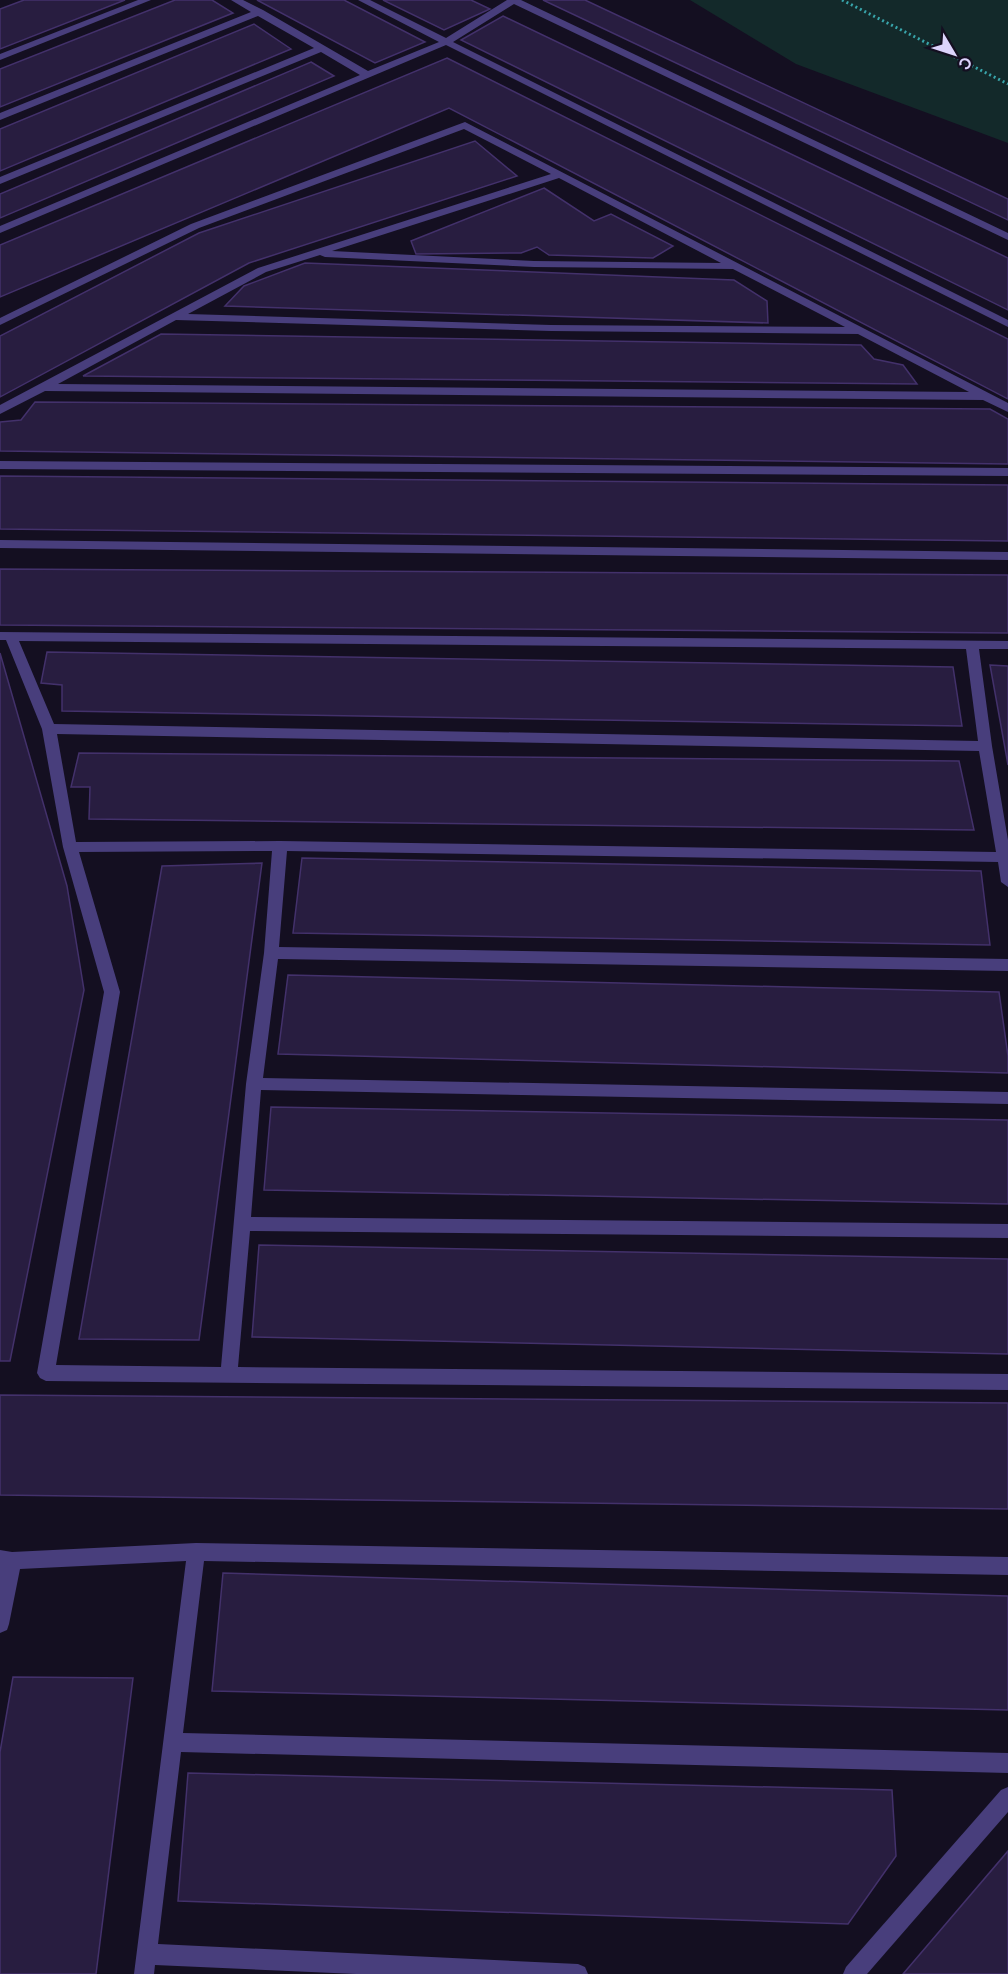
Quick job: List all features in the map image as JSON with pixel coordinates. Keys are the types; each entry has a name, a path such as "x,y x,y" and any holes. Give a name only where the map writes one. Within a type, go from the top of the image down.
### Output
{"lane":[{"path":"0,57 146,0"},
{"path":"236,0 368,75"},
{"path":"363,0 1008,324"},
{"path":"0,230 446,42 514,0 1008,237"},
{"path":"0,117 260,12"},
{"path":"0,181 322,48"},
{"path":"0,322 195,226 465,125 1008,408"},
{"path":"0,410 262,270 560,174"},
{"path":"313,254 534,264 737,266"},
{"path":"174,317 551,328 861,331"},
{"path":"42,387 986,396"},
{"path":"0,465 1008,472"},
{"path":"0,544 1008,556"},
{"path":"1008,645 6,636 49,729 70,847 112,992 46,1372 1008,1382"},
{"path":"972,645 985,746 1008,882"},
{"path":"49,729 985,746"},
{"path":"70,847 280,846 1004,857"},
{"path":"229,1374 254,1084 271,953 280,846"},
{"path":"271,953 1008,965"},
{"path":"254,1084 1008,1098"},
{"path":"241,1224 1008,1231"},
{"path":"195,1552 146,1964 578,1974"},
{"path":"0,1624 6,1560 195,1552 1008,1566"},
{"path":"173,1742 1008,1763"},
{"path":"853,1974 1008,1797"}],"path":[{"path":"842,0 1008,84"}],"green space":[{"path":"690,0 1008,0 1008,143 796,64"}],"building":[{"path":"24,0 125,0 0,49 0,9"},
{"path":"175,0 212,0 233,13 0,107 0,69"},
{"path":"257,0 344,0 425,42 375,63"},
{"path":"383,0 471,0 490,9 444,30"},
{"path":"543,0 585,0 1008,199 1008,220"},
{"path":"503,16 1008,258 1008,310 461,40"},
{"path":"254,24 291,49 0,171 0,129"},
{"path":"447,58 1008,339 1008,399 449,108 0,297 0,245"},
{"path":"311,62 334,76 0,218 0,194"},
{"path":"475,141 517,176 249,263 0,397 0,336 199,233"},
{"path":"544,188 594,221 611,214 673,246 653,258 549,255 537,247 521,253 416,254 411,241"},
{"path":"305,263 734,280 767,301 768,323 225,306 244,286"},
{"path":"161,334 861,345 874,359 903,365 917,384 83,376"},
{"path":"35,402 990,409 1008,419 1008,464 0,451 0,422 21,420"},
{"path":"0,476 1008,485 1008,541 0,529"},
{"path":"0,569 1008,575 1008,633 0,625"},
{"path":"47,652 953,667 962,726 62,711 62,685 41,683"},
{"path":"0,653 67,886 84,990 10,1361 0,1361"},
{"path":"990,665 1008,666 1008,765"},
{"path":"79,753 959,761 974,830 89,819 90,787 71,787"},
{"path":"302,858 981,871 990,945 293,933"},
{"path":"262,863 199,1340 79,1339 162,866"},
{"path":"288,975 999,992 1008,1056 1008,1073 278,1054"},
{"path":"271,1107 1008,1120 1008,1204 264,1190"},
{"path":"259,1245 1008,1259 1008,1354 252,1337"},
{"path":"0,1395 1008,1403 1008,1509 0,1495"},
{"path":"223,1573 1008,1596 1008,1710 212,1691"},
{"path":"13,1677 133,1678 96,1974 0,1974 0,1752"},
{"path":"188,1773 892,1790 896,1856 848,1924 178,1901"},
{"path":"1008,1851 1008,1974 903,1974"}]}
